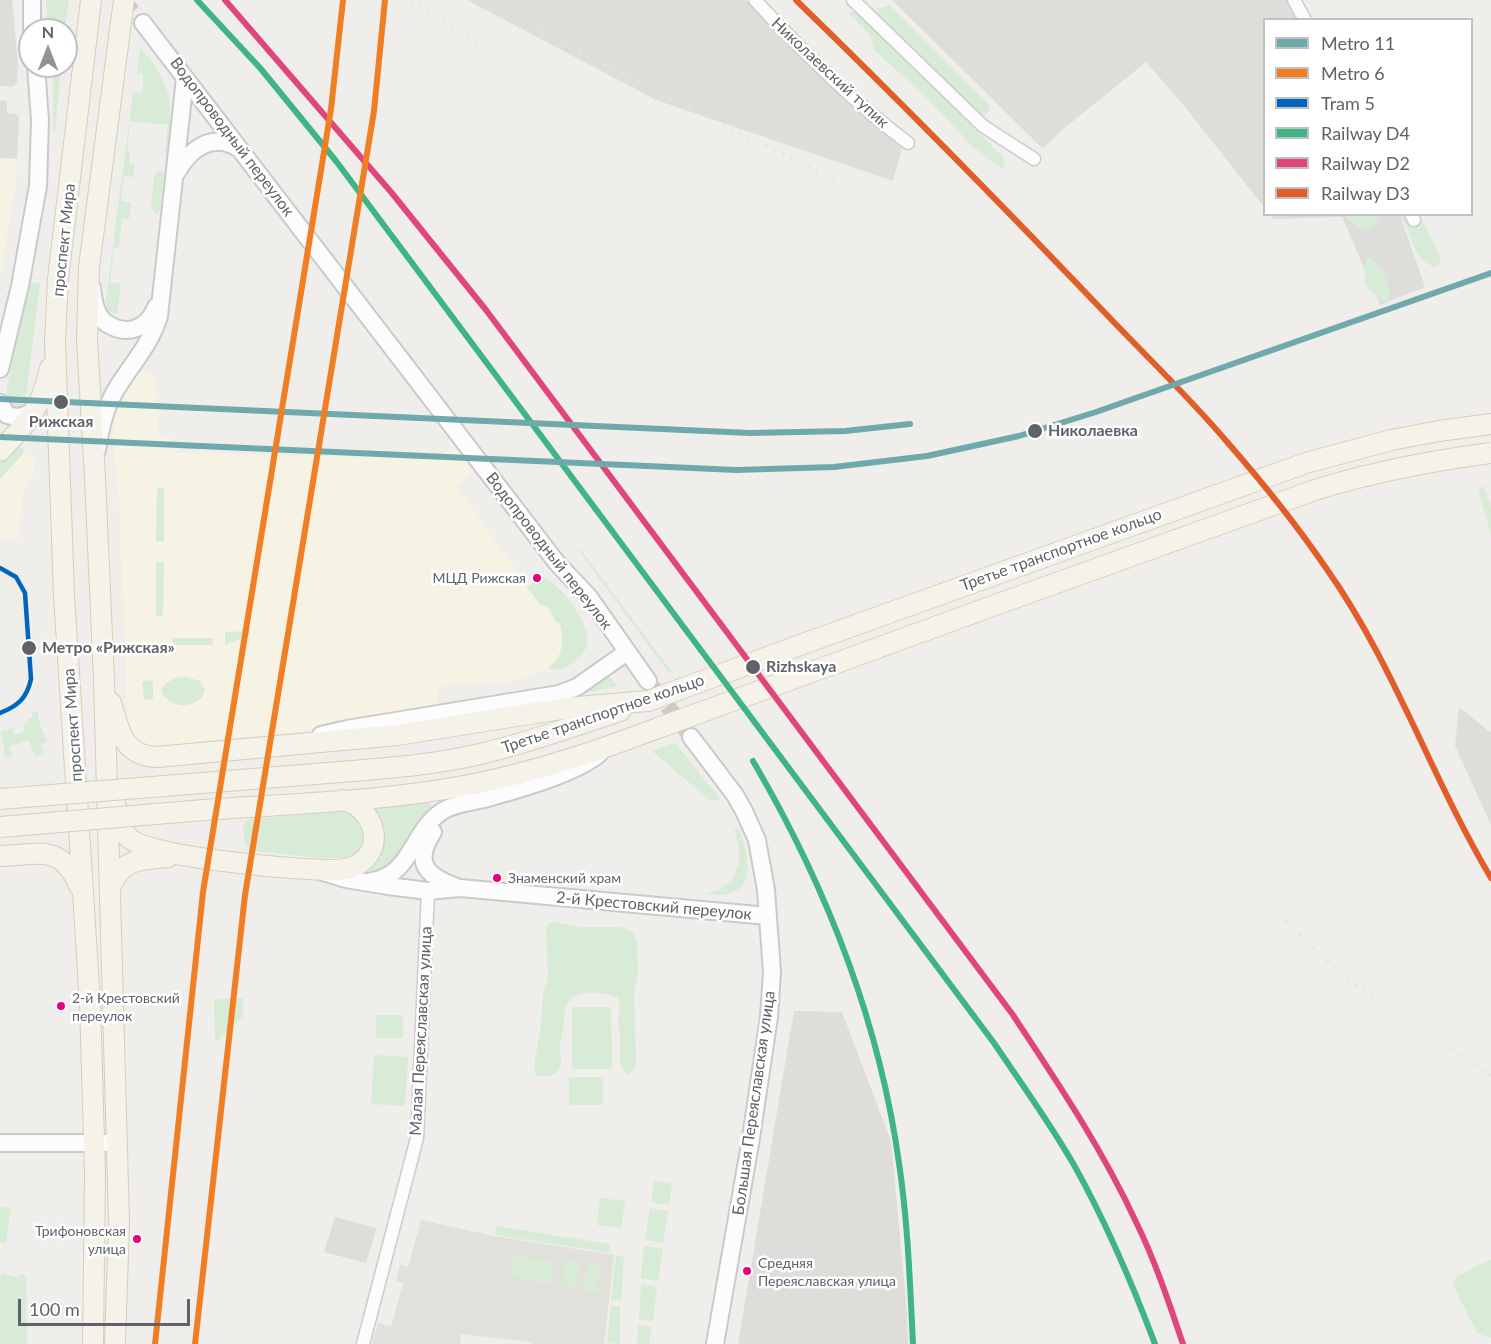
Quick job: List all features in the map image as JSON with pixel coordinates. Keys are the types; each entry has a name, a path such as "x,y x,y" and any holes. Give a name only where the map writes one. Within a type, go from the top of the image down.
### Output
{"main road":[{"path":"32,0 32,18"},
{"name":"проспект Мира","path":"91,0 58,279 55,341 64,596 90,993 94,1143 93,1344"},
{"name":"проспект Мира","path":"115,1344 118,1255 117,1143 107,780 96,478 87,340 89,267 124,0"},
{"name":"Водопроводный переулок","path":"143,23 557,563 589,597 648,681"},
{"path":"0,378 0,368 20,286 38,186 40,120 37,78"},
{"path":"96,478 98,443 115,391 156,326 185,78"},
{"path":"175,175 186,157 204,144 221,141 242,150"},
{"path":"89,267 93,296 100,316 106,323 120,328 139,328 151,319 162,286"},
{"path":"0,452 29,421 41,399 49,374 55,341"},
{"path":"0,403 7,415 18,418 33,410 41,399"},
{"name":"Третье транспортное кольцо","path":"0,799 415,766 480,754 528,741 648,701 1306,463 1391,440 1491,424"},
{"name":"Третье транспортное кольцо","path":"0,826 427,792 536,769 658,728 1305,494 1398,468 1491,453"},
{"path":"285,745 347,729 559,694 577,687 627,652"},
{"path":"104,680 127,745 141,754 168,756 435,730 567,708 648,701"},
{"name":"Большая Переяславская улица","path":"691,737 735,795 752,827 761,855 772,972 770,1017 715,1344"},
{"path":"362,882 386,878 392,874 427,826 443,811 579,766 612,744"},
{"name":"2-й Крестовский переулок","path":"107,780 127,836 142,845 183,856 309,869 362,882 428,891 460,888 768,916"},
{"path":"460,888 442,882 428,872 424,862 425,848 435,830 448,816 486,798"},
{"path":"309,869 349,868 363,861 368,854 373,836 370,818 355,804 339,800"},
{"path":"0,856 48,855 61,858 72,871 84,897"},
{"name":"2-й Крестовский переулок","path":"110,888 118,873 133,861 183,856"},
{"path":"0,1143 117,1143"}],"street":[{"name":"Николаевский тупик","path":"755,0 792,41 877,120 908,143"},
{"path":"854,0 983,126 1034,159"},
{"path":"1294,0 1304,18"},
{"name":"Малая Переяславская улица","path":"363,1344 417,1137 428,891"}],"shaded area":[{"path":"0,0 12,0 18,65 17,83 13,87 0,86"},
{"path":"467,0 746,0 902,149 893,181 656,100"},
{"path":"892,0 1287,0 1296,18 1263,18 1263,206 1181,102 1146,62 1061,131 1043,149"},
{"path":"0,100 7,101 7,113 16,114 19,117 17,159 0,158"},
{"path":"0,158 17,159 16,185 3,257 4,269 1,269 0,278"},
{"path":"1271,216 1400,216 1425,287 1380,305 1342,217 1273,219"},
{"path":"136,372 151,373 157,382 158,436 170,437 177,453 432,459 454,446 473,473 456,486 541,605 547,606 556,622 560,622 563,645 557,661 545,670 513,681 438,686 437,706 300,731 192,742 191,747 153,749 135,742 128,725 119,500 113,422 115,404"},
{"path":"20,447 24,453 35,458 34,472 22,493 22,519 19,519 20,537 1,538 0,552 0,462"},
{"path":"1459,707 1491,733 1491,825 1455,746"},
{"path":"794,1011 842,1012 891,1141 908,1344 738,1344"},
{"path":"335,1217 377,1228 366,1263 324,1252"},
{"path":"421,1220 494,1236 614,1255 604,1344 532,1344 531,1342 461,1334 460,1344 372,1344 378,1323 391,1327 403,1283 396,1281 400,1265 408,1267"}],"green space":[{"path":"46,0 69,0 67,18 47,18"},
{"path":"890,5 988,103 990,109 987,114 981,116 876,15 877,9"},
{"path":"854,11 1000,154 1005,164 1002,169 973,147 925,96 875,51 869,34 848,13"},
{"path":"140,47 163,80 169,100 170,120 173,121 168,153 165,153 168,125 130,121 127,151 130,152 129,164 135,165 133,177 124,176 121,201 131,203 129,219 122,219 119,248 114,248 110,282 121,284 117,314 108,313 106,300 133,92 141,93 143,86 143,74 137,73"},
{"path":"53,78 60,78 55,133 53,132"},
{"path":"162,170 164,174 160,211 157,214 151,208 154,177"},
{"path":"1346,216 1379,216 1374,226 1363,232"},
{"path":"1400,216 1420,216 1439,252 1440,263 1435,267 1420,257"},
{"path":"1370,257 1386,277 1389,289 1388,302 1374,295 1367,287 1365,261"},
{"path":"29,282 40,284 26,397 21,409 11,409 5,397"},
{"path":"17,446 22,448 24,453 0,479 0,462"},
{"path":"1483,486 1491,506 1491,534 1478,489"},
{"path":"157,488 164,488 164,541 156,541"},
{"path":"581,550 672,672 669,673 579,551"},
{"path":"156,562 164,562 163,616 156,616"},
{"path":"543,576 557,587 572,605 587,634 587,643 582,654 571,664 559,669 548,668 562,648 560,623 556,622 547,606 541,606 527,587"},
{"path":"250,631 250,635 225,645 225,632"},
{"path":"172,638 213,638 213,645 172,645"},
{"path":"607,673 617,686 581,694"},
{"path":"186,677 200,681 205,690 202,697 191,704 171,702 161,691 165,684"},
{"path":"150,680 153,682 153,699 144,700 142,682"},
{"path":"32,712 38,712 38,719 47,742 41,744 44,755 34,756 29,740 10,746 12,756 5,757 1,731 13,728 14,735 25,731 23,723 28,723 27,718 32,718"},
{"path":"675,743 720,799 711,801 652,751"},
{"path":"431,804 432,809 393,868 372,872 371,868 378,856 379,820 374,806"},
{"path":"343,808 362,823 365,838 357,853 350,858 320,858 253,851 245,845 243,826 248,819 335,812"},
{"path":"739,828 748,866 744,884 738,890 728,894 704,894 716,891 732,879 739,862 734,830"},
{"path":"549,923 579,927 622,927 633,932 637,943 638,974 634,991 636,1060 633,1071 628,1074 620,1062 619,1000 611,995 589,992 575,996 566,1006 560,1045 560,1069 550,1075 536,1076 534,1066 543,995 548,977 546,929"},
{"path":"243,998 243,1016 215,1043 214,999"},
{"path":"572,1007 611,1007 612,1069 572,1069"},
{"path":"376,1015 403,1015 403,1038 376,1038"},
{"path":"374,1055 408,1057 405,1106 371,1104"},
{"path":"569,1077 603,1077 603,1105 569,1105"},
{"path":"654,1181 672,1184 669,1205 651,1202"},
{"path":"600,1198 625,1201 621,1228 597,1225"},
{"path":"0,1207 11,1208 6,1243 0,1242"},
{"path":"650,1208 668,1211 663,1243 645,1240"},
{"path":"497,1226 609,1244 612,1253 495,1235"},
{"path":"644,1246 663,1249 658,1281 641,1278"},
{"path":"514,1255 554,1262 551,1284 510,1277"},
{"path":"616,1256 624,1257 621,1301 611,1299"},
{"path":"1491,1259 1490,1338 1477,1333 1453,1285 1456,1277"},
{"path":"565,1260 579,1262 574,1288 560,1286"},
{"path":"587,1263 601,1265 597,1292 583,1290"},
{"path":"24,1273 27,1344 0,1344 0,1277 4,1274 16,1277"},
{"path":"641,1284 657,1287 653,1321 639,1319"},
{"path":"611,1305 620,1306 620,1344 607,1343"},
{"path":"638,1325 652,1327 649,1344 637,1344"}],"tunnel":[{"path":"122,0 143,23"},
{"path":"653,687 691,737"}],"railway":[{"path":"412,0 490,53"},
{"path":"520,20 843,184"},
{"path":"1279,914 1331,965 1357,986 1491,1076"}],"metro line":[{"name":"6","path":"155,1344 203,892 331,109 343,0"},
{"name":"6","path":"195,1344 245,895 374,111 385,0"},
{"name":"11","path":"0,437 736,470 834,467 927,456 1019,436 1096,412 1491,273"},
{"name":"11","path":"0,399 750,433 845,431 910,424"}],"tram line":[{"name":"5","path":"0,568 16,577 25,593 31,679 21,701 0,713"}],"rail line":[{"name":"D4","path":"197,0 261,69 336,161 994,1043 1055,1134 1086,1187 1118,1253 1155,1344"},
{"name":"D2","path":"225,0 391,192 486,310 1013,1015 1079,1117 1124,1197 1156,1268 1183,1344"},
{"name":"D3","path":"796,0 953,156 1184,394 1279,504 1326,568 1372,643 1469,840 1491,878"},
{"name":"D4","path":"753,761 804,856 826,905 846,955 878,1057 890,1110 902,1186 913,1344"}],"place":[{"name":"Рижская","path":"61,402"},
{"name":"Николаевка","path":"1035,431"},
{"name":"МЦД Рижская","path":"537,578"},
{"name":"Метро «Рижская»","path":"29,648"},
{"name":"Rizhskaya","path":"753,667"},
{"name":"Знаменский храм","path":"497,878"},
{"name":"2-й Крестовский переулок","path":"61,1006"},
{"name":"Трифоновская улица","path":"137,1239"},
{"name":"Средняя Переяславская улица","path":"747,1271"}]}
